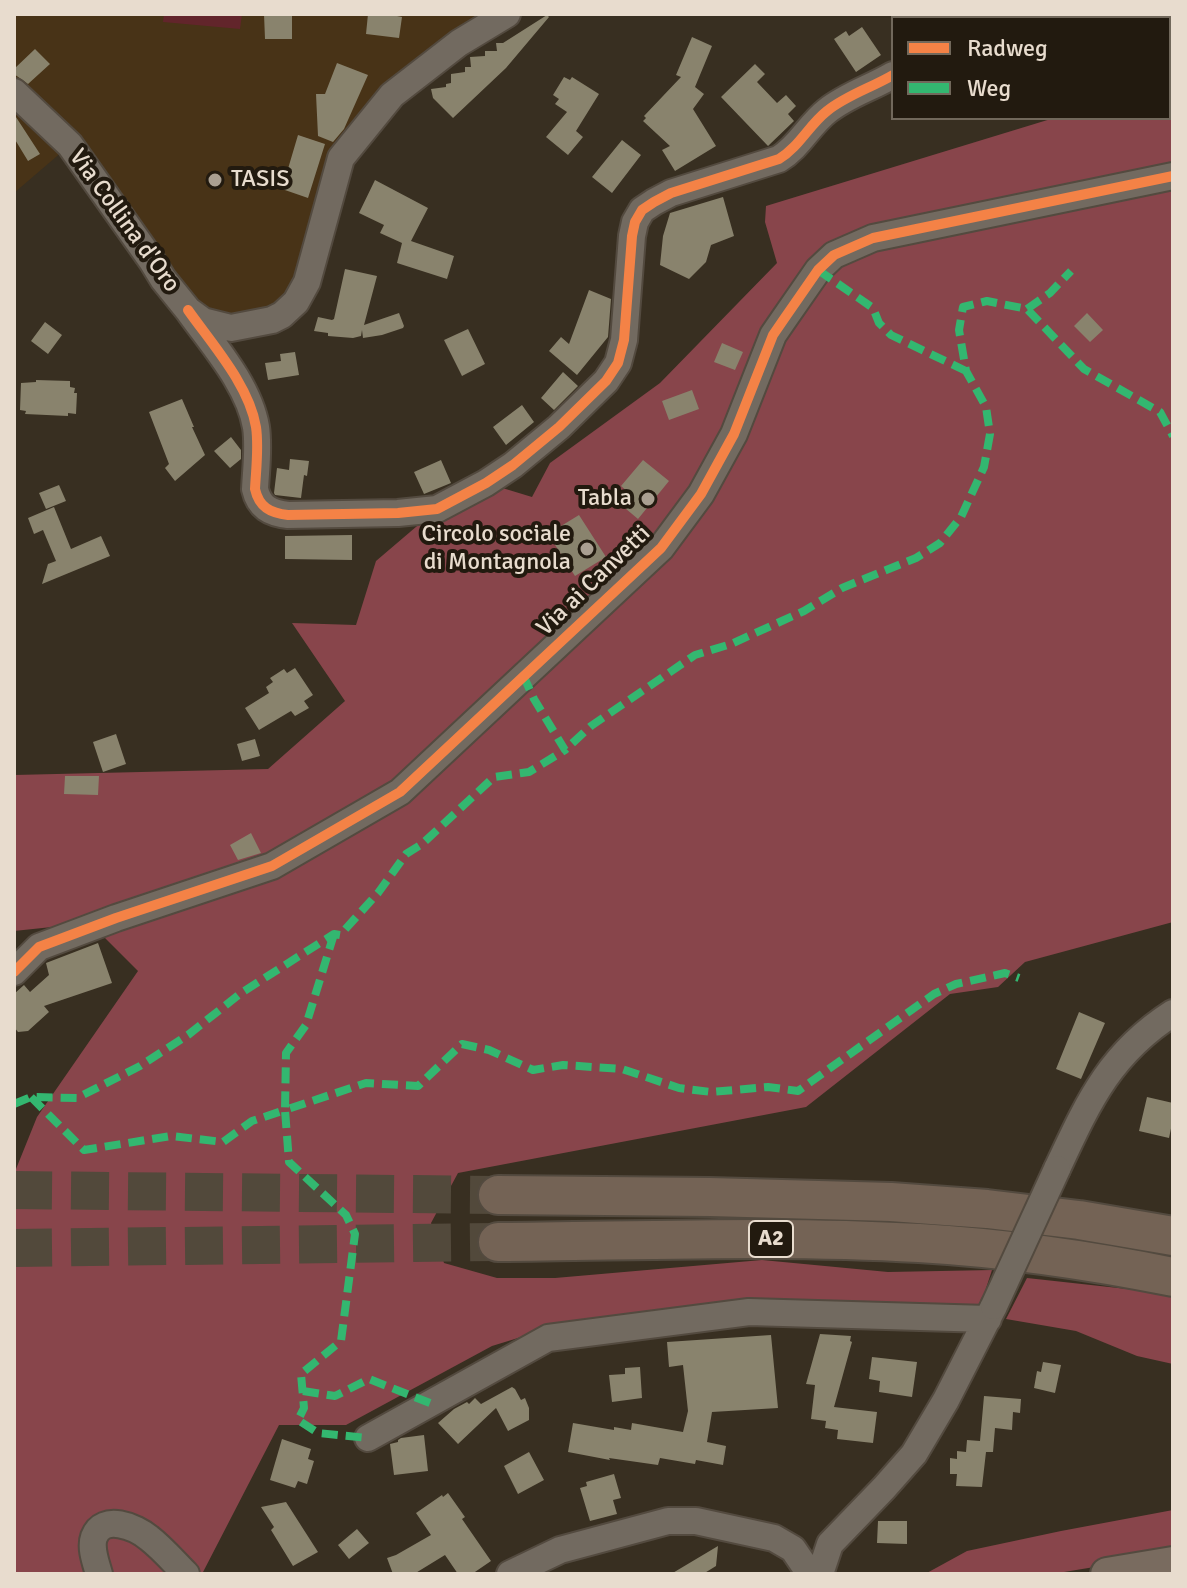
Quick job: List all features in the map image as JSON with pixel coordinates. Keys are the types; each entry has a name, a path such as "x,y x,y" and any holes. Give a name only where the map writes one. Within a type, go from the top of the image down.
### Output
{"highway":[{"name":"A2","path":"498,1195 903,1202 1079,1220 1173,1236"},
{"name":"A2","path":"498,1242 781,1239 920,1243 1044,1255 1173,1277"}],"main road":[{"path":"1107,1574 1173,1563"}],"street":[{"name":"Via Collina d'Oro","path":"14,92 70,145 188,310 203,321 231,328 272,320 296,302 307,282 341,158 392,95 459,43 507,14"},
{"path":"188,310 240,385 249,405 256,428 255,489 264,507 274,513 288,515 398,513 437,509 513,465 559,427 606,381 618,363 624,340 632,236 642,210 671,193 779,159 789,153 823,113 891,76"},
{"name":"Via ai Canvetti","path":"14,972 39,947 272,866 400,792 661,548 701,494 734,434 773,335 818,270 834,255 873,238 1173,176"},
{"path":"510,1574 560,1550 668,1521 696,1521 774,1538 793,1549 809,1574 822,1574 830,1544 914,1454 946,1400 991,1313 1099,1084 1151,1028 1173,1013"},
{"path":"368,1438 548,1338 749,1312 991,1313"},
{"path":"99,1574 93,1539 99,1528 124,1524 148,1536 186,1574"}],"shaded area":[{"name":"TASIS","path":"14,14 507,14 459,43 341,158 296,302 203,321 70,145 14,193"},
{"path":"164,14 242,14 240,29 163,22"},
{"path":"1173,58 1173,922 1025,962 998,987 950,994 806,1107 458,1173 431,1223 444,1263 497,1278 555,1278 762,1260 888,1272 992,1270 978,1313 544,1330 492,1346 346,1425 279,1425 202,1574 14,1574 14,1174 37,1117 138,971 90,923 14,931 14,775 268,769 345,701 292,623 356,625 376,561 437,509 486,483 532,497 550,463 660,383 777,263 765,222 766,206 1047,120 1171,120"},
{"path":"1027,1278 1173,1294 1173,1364 1137,1356 1076,1331 1006,1319"},
{"path":"1173,1510 1173,1554 1052,1574 925,1574 967,1551"}],"building":[{"path":"264,14 292,14 292,39 265,39"},
{"path":"368,14 397,14 402,17 399,38 366,34"},
{"path":"547,15 549,17 506,68 453,118 433,98 431,89 446,87 451,83 451,74 465,72 465,67 471,67 470,57 485,56 485,51 497,51 496,43 503,43"},
{"path":"862,27 881,55 856,72 834,39 846,31 849,36"},
{"path":"692,37 712,46 695,87 704,94 693,109 716,146 675,171 662,150 670,146 643,121 644,116 681,77 676,75"},
{"path":"35,49 50,64 28,84 14,74 14,69"},
{"path":"337,63 368,75 344,129 333,142 318,136 316,94 325,94"},
{"path":"755,64 765,74 757,82 777,103 786,95 796,106 788,114 794,121 768,146 721,97"},
{"path":"564,77 570,80 572,77 599,94 576,131 583,137 568,155 546,137 567,112 555,104 559,99 553,95"},
{"path":"14,114 40,154 28,161 14,138"},
{"path":"298,135 325,144 308,198 282,189"},
{"path":"622,140 641,155 612,193 592,177"},
{"path":"375,180 428,208 411,241 454,256 447,279 397,263 402,243 380,233 384,225 359,213"},
{"path":"723,197 734,236 711,245 706,262 689,279 660,265 663,236 670,213"},
{"path":"345,269 377,276 364,325 399,313 403,328 363,338 362,330 361,336 353,338 328,336 328,333 314,331 318,317 334,319"},
{"path":"589,290 611,299 608,337 577,375 549,351 561,337 569,344"},
{"path":"1087,313 1103,330 1090,342 1074,326"},
{"path":"45,322 62,335 48,354 31,341"},
{"path":"468,329 485,364 462,376 444,340"},
{"path":"722,343 743,352 735,370 714,362"},
{"path":"295,352 299,375 268,380 265,363 281,361 280,354"},
{"path":"563,372 578,386 554,410 541,398"},
{"path":"70,381 70,387 75,388 74,393 77,393 76,414 25,414 26,411 20,410 21,383"},
{"path":"692,390 699,409 669,420 662,401"},
{"path":"182,399 205,455 175,481 165,468 169,464 149,412"},
{"path":"522,405 534,422 506,445 493,427"},
{"path":"231,437 241,450 241,459 230,468 214,451"},
{"path":"290,459 309,461 301,498 274,493 277,468 289,470"},
{"path":"441,460 451,483 424,494 414,472"},
{"path":"643,460 669,481 638,519 619,503 628,492 621,486"},
{"path":"59,485 66,501 46,509 39,493"},
{"path":"54,507 71,549 101,536 110,556 42,584 48,564 56,561 43,530 34,534 28,518"},
{"path":"579,515 606,557 575,576 548,534"},
{"path":"352,535 352,560 285,559 285,536"},
{"path":"295,668 313,695 304,701 309,708 295,716 291,711 259,730 245,708 269,693 266,687 273,682 270,678 284,669 287,673"},
{"path":"116,734 126,764 103,772 93,742"},
{"path":"255,739 260,756 242,761 237,744"},
{"path":"65,776 99,776 98,795 64,794"},
{"path":"251,833 261,853 238,860 230,845"},
{"path":"98,943 112,983 44,1006 49,1012 28,1031 18,1032 14,1027 14,994 24,985 30,992 49,975 46,963"},
{"path":"1079,1012 1105,1023 1081,1079 1056,1069"},
{"path":"1147,1097 1173,1103 1169,1138 1139,1131"},
{"path":"820,1334 851,1336 834,1407 877,1412 873,1443 837,1439 838,1430 825,1428 826,1421 811,1419 815,1385 806,1384"},
{"path":"771,1335 778,1408 712,1412 707,1442 726,1446 723,1465 660,1458 658,1465 568,1452 573,1423 631,1430 632,1423 683,1432 688,1411 683,1365 669,1367 667,1342"},
{"path":"872,1357 917,1362 912,1397 879,1392 880,1381 869,1379"},
{"path":"1043,1362 1061,1365 1055,1393 1034,1388 1037,1371 1041,1372"},
{"path":"640,1367 642,1398 612,1402 609,1375 625,1374 625,1368"},
{"path":"512,1387 521,1400 525,1398 529,1420 508,1431 496,1408 458,1444 438,1423 454,1409 467,1402 469,1404 475,1398 481,1404"},
{"path":"984,1396 1021,1399 1020,1413 1013,1412 1012,1430 995,1428 993,1452 986,1452 982,1487 956,1486 957,1474 950,1474 950,1458 957,1459 957,1451 966,1452 967,1440 980,1441"},
{"path":"424,1435 428,1471 394,1475 390,1444 401,1438"},
{"path":"282,1439 311,1449 308,1459 314,1461 307,1484 298,1481 295,1488 270,1480"},
{"path":"529,1452 544,1480 518,1494 504,1466"},
{"path":"614,1474 621,1498 613,1500 617,1514 590,1521 580,1488 587,1486 586,1482"},
{"path":"448,1493 491,1561 472,1574 458,1574 445,1555 414,1574 393,1574 387,1558 431,1535 416,1513"},
{"path":"286,1502 318,1552 293,1566 261,1507"},
{"path":"878,1521 907,1521 907,1544 877,1543"},
{"path":"357,1529 369,1543 349,1559 338,1545"},
{"path":"718,1546 716,1566 703,1574 671,1574"}],"tunnel":[{"path":"14,1190 498,1195"},
{"path":"14,1248 498,1242"}],"marked path":[{"path":"818,270 873,308 879,323 891,335 966,371"},
{"path":"1027,309 1050,293 1071,271"},
{"path":"523,675 565,750 591,726 695,655 731,644 804,611 842,588 916,558 940,543 961,517 984,467 990,434 986,407 966,371 959,330 963,307 987,301 1027,309 1084,369 1160,412 1173,436"},
{"path":"14,1104 31,1097 77,1098 140,1066 188,1035 241,993 334,934 340,935 378,893 406,854 422,844 494,777 529,772 565,750"},
{"path":"334,934 306,1025 286,1053 285,1110 366,1083 418,1086 462,1044 489,1050 533,1070 563,1065 622,1069 679,1088 711,1092 768,1087 798,1091 934,994 956,984 1005,973 1019,978"},
{"path":"31,1097 84,1150 171,1136 223,1142 252,1121 285,1110 289,1162 346,1215 355,1234 341,1341 301,1374 304,1408 298,1420 318,1433 368,1438"},
{"path":"303,1391 335,1396 369,1379 430,1403"}],"cycle path":[{"path":"188,310 238,380 252,411 257,442 255,489 266,508 288,515 398,513 437,509 513,465 559,427 606,381 618,363 624,340 632,236 642,210 671,193 779,159 827,111 891,76"},
{"path":"14,972 39,947 272,866 400,792 661,548 701,494 734,434 773,335 818,270 834,255 873,238 1173,176"}],"place":[{"name":"TASIS","path":"215,180"},
{"name":"Tabla","path":"648,499"},
{"name":"Circolo sociale di Montagnola","path":"587,549"}]}
